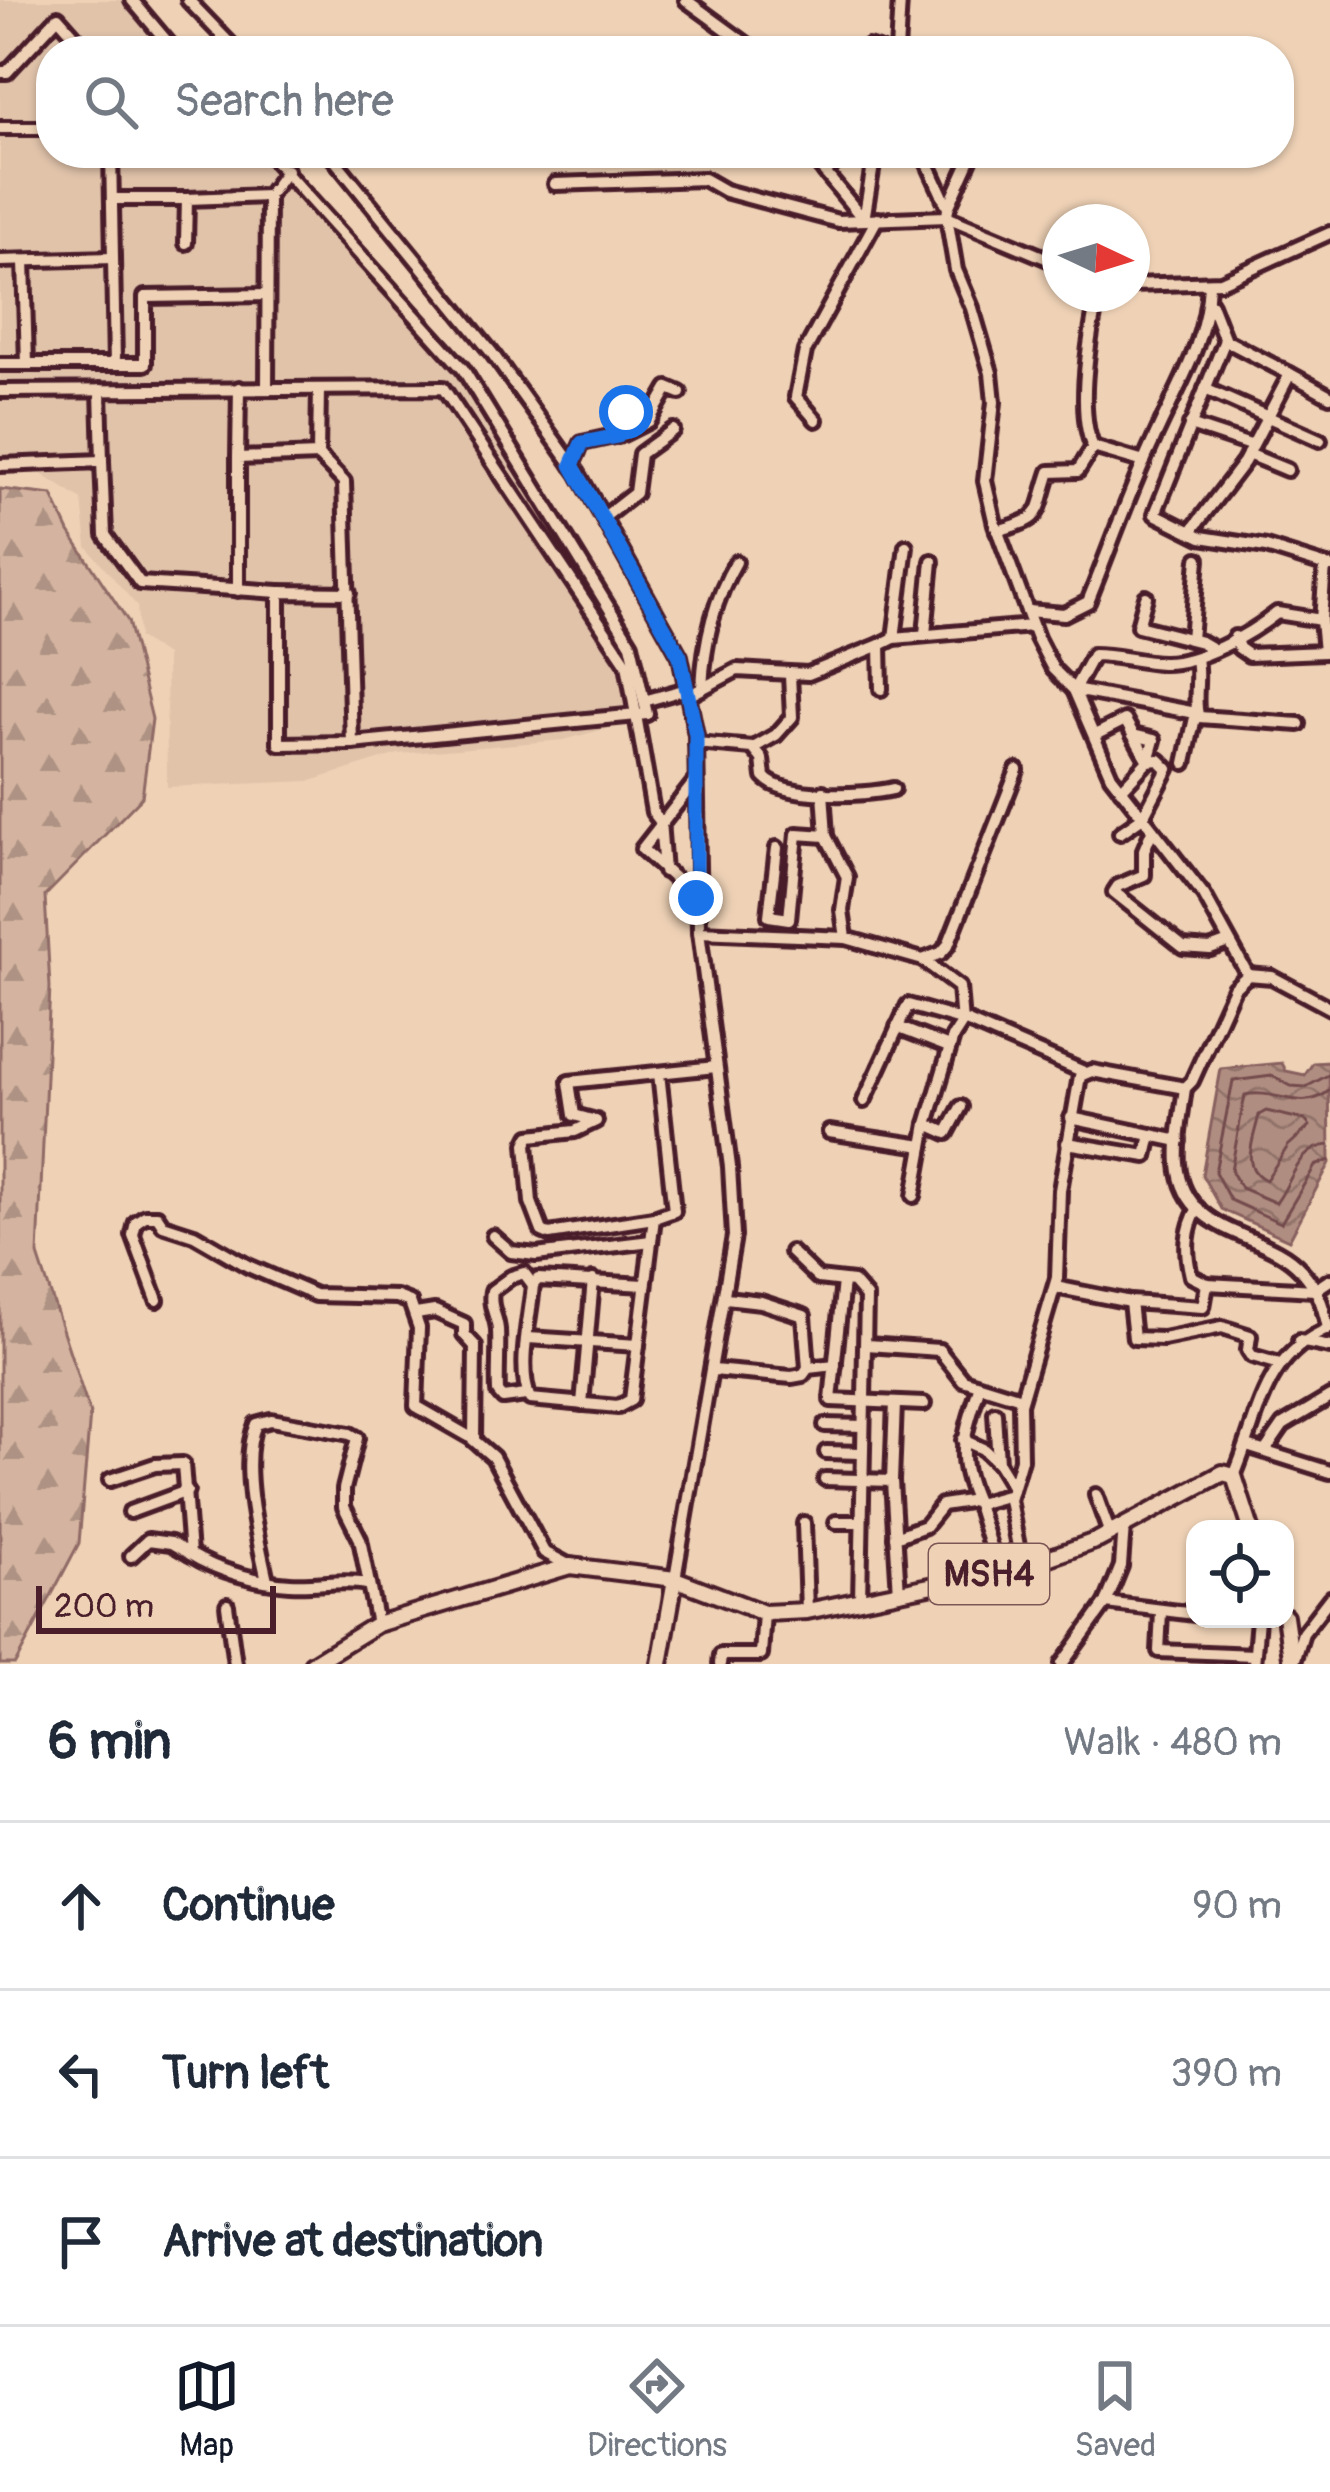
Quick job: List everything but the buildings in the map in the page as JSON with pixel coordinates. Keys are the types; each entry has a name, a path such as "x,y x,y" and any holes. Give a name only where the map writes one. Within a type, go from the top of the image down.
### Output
{"main road":[{"name":"MSH4","path":"311,1664 377,1624 570,1566 675,1579 764,1613 807,1611 1022,1567 1117,1530 1223,1473 1234,1476"},
{"path":"1234,1476 1248,1520"},
{"path":"660,1664 675,1579"},
{"path":"1287,1628 1293,1664"}],"street":[{"path":"132,0 162,36"},
{"path":"188,0 223,36"},
{"path":"686,0 735,36"},
{"path":"898,36 900,0"},
{"path":"40,36 58,16 75,36"},
{"path":"0,72 7,72 36,40"},
{"path":"0,128 36,128"},
{"path":"111,168 115,364"},
{"path":"341,168 492,353 572,465 680,656 696,743 696,898 730,1167 734,1236 675,1579"},
{"path":"821,168 870,219"},
{"path":"825,173 830,168"},
{"path":"816,420 796,397 805,351 870,219 874,168"},
{"path":"929,168 948,213 956,270 991,373 994,402 985,481 997,530 1032,626 1053,669 1074,691 1102,760 1204,895 1248,975"},
{"path":"948,213 967,168"},
{"path":"267,388 268,196 286,170 463,369 631,644 647,714 352,742 279,744 279,592"},
{"path":"555,184 704,179 724,191 838,221 948,213 1042,256"},
{"path":"112,199 268,196"},
{"path":"186,243 188,199"},
{"path":"1150,286 1209,290 1330,233"},
{"path":"0,261 113,258"},
{"path":"24,261 27,364"},
{"path":"1027,611 1064,614 1088,602 1144,462 1190,364 1207,317 1209,290"},
{"path":"1209,290 1225,340 1155,514 1201,537 1266,547 1327,567 1321,620 1324,652 1249,655 1234,637"},
{"path":"0,364 145,364 145,297 267,296"},
{"path":"1093,447 1088,435 1088,378 1096,312"},
{"path":"1225,340 1330,396"},
{"path":"1192,530 1251,450 1290,374"},
{"path":"238,590 239,388"},
{"path":"319,388 318,455 344,482 352,742"},
{"path":"0,391 443,388 627,664 653,812 660,821 664,871"},
{"path":"572,465 582,443 618,436 649,421 654,405 668,388 680,393"},
{"path":"1205,389 1320,440"},
{"path":"100,390 105,535 140,583 349,593"},
{"path":"618,436 615,407 626,408 626,412"},
{"path":"1190,425 1287,470"},
{"path":"603,518 635,493 640,454 673,430"},
{"path":"997,530 1033,521 1042,509 1050,472 1078,471 1093,447"},
{"path":"1093,447 1144,462"},
{"path":"238,458 318,455"},
{"path":"0,465 102,461"},
{"path":"894,638 907,546"},
{"path":"1191,639 1198,560"},
{"path":"925,634 932,561"},
{"path":"702,688 710,627 736,562"},
{"path":"1146,597 1138,626 1191,639 1213,650"},
{"path":"1074,691 1094,655 1167,663 1196,659 1234,637 1253,632 1277,613 1321,620"},
{"path":"644,701 702,688 748,668 808,674 894,638 1032,626"},
{"path":"880,645 880,689"},
{"path":"1185,763 1200,682 1196,659"},
{"path":"696,743 753,748 776,735 792,717 790,674"},
{"path":"1074,691 1196,713 1209,720 1299,724"},
{"path":"1095,735 1125,720 1133,735 1154,740 1148,761 1121,790"},
{"path":"753,748 773,787 823,792 893,789"},
{"path":"1120,833 1143,817 1168,769 1159,760 1148,761"},
{"path":"923,961 948,945 1017,770"},
{"path":"696,780 642,849 696,898"},
{"path":"823,792 826,836 847,877 842,910 846,938"},
{"path":"1152,831 1144,850 1144,875 1114,892 1183,947 1210,949 1229,942"},
{"path":"787,934 797,834 826,836"},
{"path":"777,848 770,916 789,919"},
{"path":"699,932 846,938 923,961 959,988 962,1023 949,1047 927,1124 914,1196"},
{"path":"1234,1476 1271,1375 1299,1341 1329,1328 1321,1295 1299,1266 1215,1224 1198,1208 1178,1166 1185,1088 1192,1082 1234,988 1248,975 1272,977 1330,1008"},
{"path":"864,1101 908,1005 968,1022 1084,1072 1185,1088"},
{"path":"897,1027 949,1047"},
{"path":"659,1073 676,1202 670,1215 549,1234 542,1231 531,1202 526,1144 530,1136 575,1131 596,1121 574,1115 569,1082 716,1066"},
{"path":"1011,1490 1021,1459 1021,1398 1054,1287 1067,1144 1084,1072"},
{"path":"927,1124 947,1133 961,1107"},
{"path":"1071,1118 1179,1141"},
{"path":"829,1132 923,1146"},
{"path":"1067,1144 1146,1156 1151,1135"},
{"path":"1198,1208 1187,1229 1191,1276 1207,1284 1316,1290 1330,1280"},
{"path":"158,1300 133,1235 136,1222 145,1216 158,1216 163,1225 194,1235 302,1291 397,1297 410,1303 416,1314 416,1406 474,1440 493,1457 544,1552 570,1566"},
{"path":"645,1285 538,1280 533,1285 526,1395 627,1406 631,1400 654,1218"},
{"path":"493,1236 511,1252 536,1255 651,1241"},
{"path":"511,1252 514,1276"},
{"path":"790,1252 818,1278 853,1282 864,1292 867,1345 860,1600"},
{"path":"526,1395 503,1398 498,1387 498,1325 490,1299 491,1292 514,1276 524,1274 533,1285"},
{"path":"582,1404 593,1280"},
{"path":"843,1281 831,1400 924,1404"},
{"path":"1054,1287 1130,1301 1203,1307 1207,1284"},
{"path":"713,1370 792,1377 803,1375 808,1368 804,1316 761,1302 726,1298"},
{"path":"1130,1301 1134,1338 1163,1339 1222,1328 1250,1336 1252,1356 1280,1364"},
{"path":"416,1314 435,1311 464,1324 464,1334 475,1346 474,1440"},
{"path":"528,1338 638,1345"},
{"path":"1299,1341 1330,1347"},
{"path":"867,1345 939,1350 963,1380 1021,1398"},
{"path":"808,1368 835,1365"},
{"path":"473,1396 498,1387"},
{"path":"980,1388 964,1440 964,1474 998,1572"},
{"path":"1265,1451 1282,1425 1330,1397"},
{"path":"895,1402 892,1481 899,1592"},
{"path":"995,1413 998,1462 1011,1490 1022,1567"},
{"path":"267,1580 254,1510 250,1437 256,1424 271,1420 357,1438 344,1507 360,1539 377,1624"},
{"path":"825,1425 863,1426"},
{"path":"964,1440 998,1462"},
{"path":"1247,1446 1330,1472"},
{"path":"826,1452 861,1453"},
{"path":"110,1480 155,1465 183,1464 190,1554"},
{"path":"825,1479 892,1481"},
{"path":"895,1537 925,1526 942,1505 976,1502 1011,1490"},
{"path":"130,1512 187,1491"},
{"path":"1062,1664 1106,1604 1121,1566 1117,1530 1096,1495"},
{"path":"836,1522 860,1522"},
{"path":"804,1523 807,1611"},
{"path":"131,1556 148,1540 171,1543 205,1564 267,1580 295,1585 348,1580 367,1584"},
{"path":"1293,1664 1303,1633 1330,1598"},
{"path":"1106,1604 1186,1613"},
{"path":"227,1605 235,1664"},
{"path":"1161,1612 1160,1651 1254,1659 1257,1628"},
{"path":"720,1664 721,1655 761,1655 764,1613"}],"shaded area":[{"path":"0,0 136,0 168,36 36,36 36,168 286,168 386,279 465,380 630,624 656,715 564,740 398,754 311,781 167,787 166,655 139,638 137,606 87,547 82,500 35,470 0,470"}],"green space":[{"path":"0,489 52,495 69,532 128,621 152,719 142,797 45,896 50,987 38,1255 90,1414 79,1543 15,1664 0,1664"}],"water":[{"path":"1329,1062 1330,1163 1289,1240 1221,1209 1202,1175 1221,1069 1282,1063 1286,1071 1305,1075 1313,1063"}],"route":[{"path":"626,412 626,408 615,407 618,436 582,443 572,465 680,656 696,735 696,898"}]}
